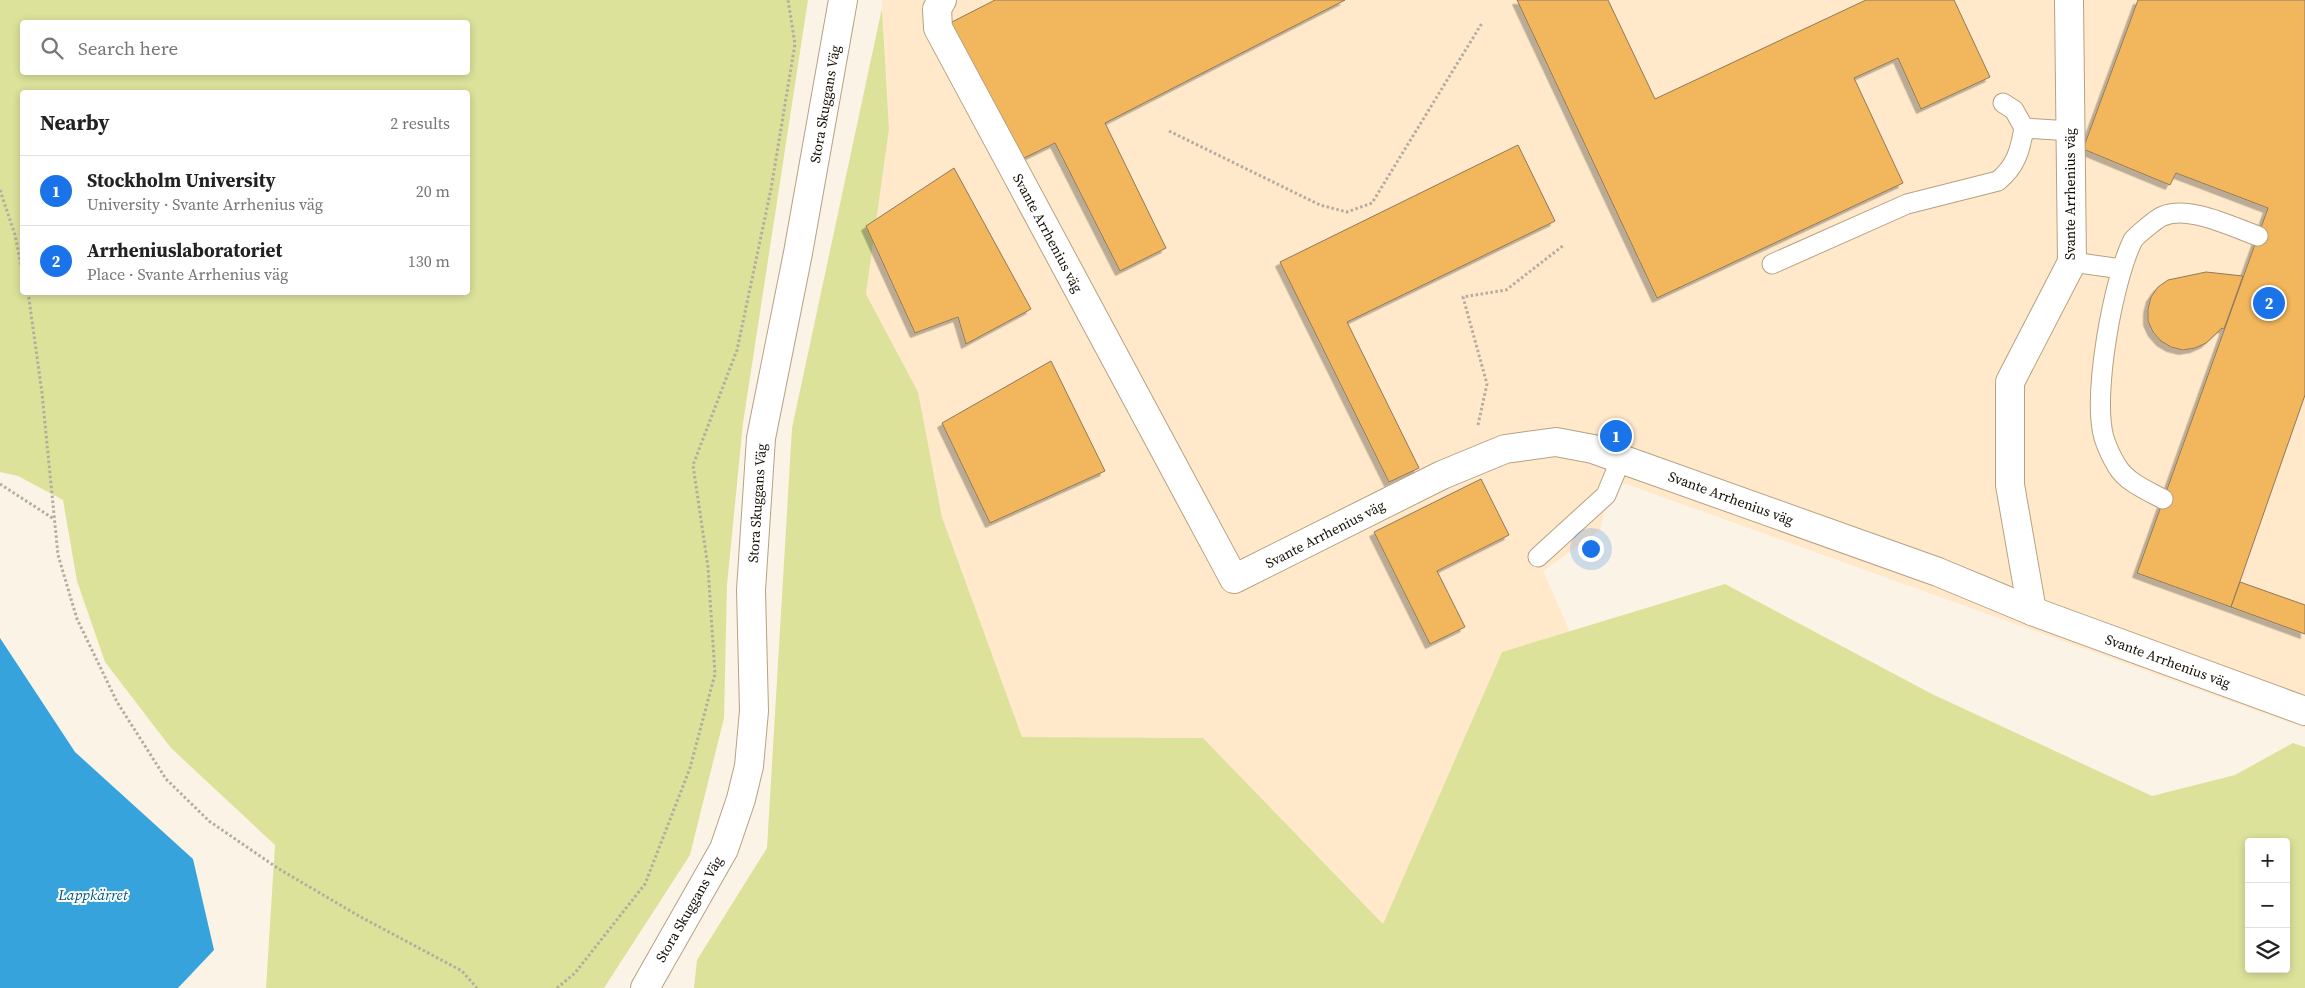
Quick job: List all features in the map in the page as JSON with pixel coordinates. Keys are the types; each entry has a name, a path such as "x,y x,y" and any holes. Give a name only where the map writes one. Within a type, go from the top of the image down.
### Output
{"street":[{"name":"Stora Skuggans Väg","path":"645,988 724,849 741,799 749,766 754,711 752,590 760,438 800,243 843,0"},
{"name":"Svante Arrhenius väg","path":"942,0 937,9 938,28 1234,580 1442,475 1505,449 1556,442 1593,449 1938,572 2032,611 2305,712"},
{"name":"Svante Arrhenius väg","path":"2032,611 2010,485 2010,382 2072,262 2069,0"}],"lane":[{"path":"1772,264 1907,204 1998,181 2010,171 2020,153 2024,128 2014,110 2004,103"},
{"path":"2024,128 2071,131"},
{"path":"2163,499 2140,487 2118,468 2104,438 2101,386 2105,346 2122,269 2134,239 2163,216 2192,213 2258,236"},
{"path":"2072,262 2122,269"},
{"path":"1538,557 1606,495 1621,459"}],"path":[{"path":"557,988 575,974 645,884 690,768 714,674 708,567 694,465 737,350 772,189 794,44 788,0"},
{"path":"1169,131 1320,206 1347,212 1372,203 1482,23"},
{"path":"0,190 20,261"},
{"path":"1469,464 1487,384 1463,297 1506,290 1564,244"},
{"path":"28,295 42,393 58,555 77,619 117,702 166,779 209,821 279,869 360,916 462,971 478,988"},
{"path":"0,484 54,519"}],"shaded area":[{"path":"882,0 2305,0 2305,728 1612,479 1600,530 1543,571 1570,632 1502,652 1383,924 1203,738 1022,737 942,517 918,392 866,294 889,129"}],"green space":[{"path":"0,0 808,0 743,423 727,585 724,718 690,855 604,988 266,988 275,845 171,748 105,662 77,581 63,500 18,476 0,472"},
{"path":"882,8 889,129 866,294 918,392 942,517 1022,737 1203,738 1383,924 1502,652 1725,584 1932,694 2152,796 2235,775 2293,743 2305,747 2305,988 694,988 697,960 767,848 792,428"}],"water":[{"name":"Lappkärret","path":"0,638 75,752 193,859 214,950 178,988 0,988"}],"building":[{"path":"995,0 1345,0 1105,123 1166,248 1120,271 1055,143 1016,162 950,23"},
{"path":"1517,0 1608,0 1655,99 1866,0 1954,0 1990,77 1921,109 1898,58 1854,78 1903,183 1657,298"},
{"path":"2138,0 2305,0 2305,395 2231,607 2137,573 2268,208 2176,173 2170,185 2083,149"},
{"path":"1518,145 1555,221 1347,322 1419,468 1389,482 1280,262"},
{"path":"954,168 1031,309 966,344 958,317 915,333 866,226"},
{"path":"2206,272 2243,276 2224,329 2222,328 2206,343 2195,348 2183,350 2171,347 2161,341 2153,332 2148,321 2151,297 2158,287 2168,280"},
{"path":"1051,361 1105,471 990,523 942,423"},
{"path":"1481,479 1509,535 1437,571 1465,627 1430,644 1374,532"},
{"path":"2240,582 2305,605 2305,634 2231,607"}],"place":[{"name":"Arrheniuslaboratoriet","path":"2269,303"},
{"name":"Stockholm University","path":"1616,436"}]}
